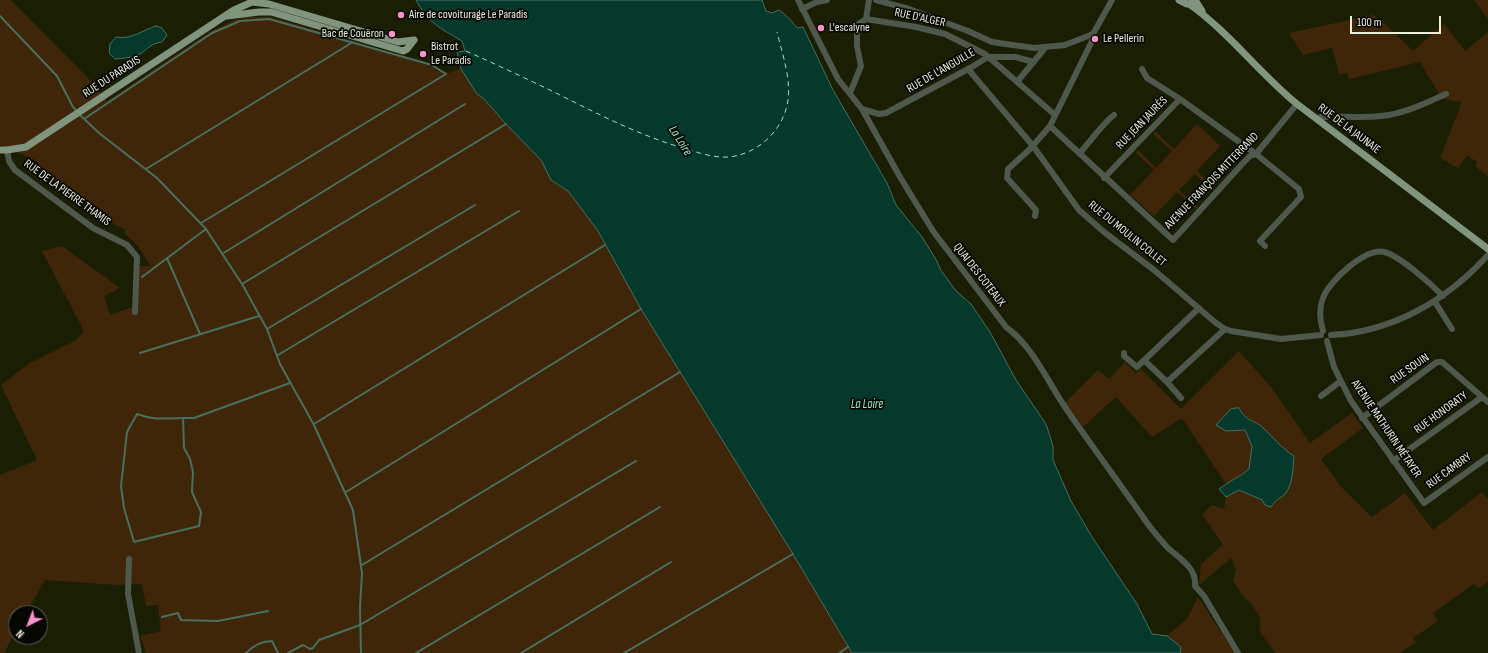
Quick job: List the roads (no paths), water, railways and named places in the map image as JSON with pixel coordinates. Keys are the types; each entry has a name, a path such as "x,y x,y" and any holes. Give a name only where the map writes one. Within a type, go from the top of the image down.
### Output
{"main road":[{"name":"RUE DE LA JAUNAIE","path":"1179,0 1184,4 1193,1 1205,16 1280,90 1488,249"},
{"name":"RUE DU PARADIS","path":"3,150 26,147 35,142 192,37 247,3 261,2 398,42 414,40 407,49 403,51 271,12 227,16"}],"street":[{"name":"QUAI DES COTEAUX","path":"798,0 836,75 862,109 933,232 1006,327 1020,340 1034,358 1068,412 1146,521 1167,547 1190,569 1194,576 1194,586 1204,596 1238,653"},
{"path":"802,9 817,2 828,0"},
{"path":"850,93 861,66 856,34 857,25 864,21 869,0"},
{"path":"876,0 978,34 992,42 1023,48 1045,48 1065,45 1093,34"},
{"path":"1035,216 1036,210 1007,178 1006,174 1008,169 1033,146 1050,126 1094,37 1093,34 1112,0"},
{"name":"RUE D'ALGER","path":"864,21 945,34 988,57"},
{"path":"1017,82 1045,48"},
{"path":"988,57 1055,115"},
{"name":"RUE DE L'ANGUILLE","path":"862,109 866,108 879,114 886,113 968,70 988,57 1015,58 1034,62"},
{"path":"1142,69 1147,78 1180,99"},
{"name":"RUE DU MOULIN COLLET","path":"968,70 1033,146 1080,210 1104,232 1224,329"},
{"path":"1317,119 1321,117 1392,115 1409,110 1446,94"},
{"name":"RUE JEAN JAURÈS","path":"1104,178 1180,99 1256,154 1299,189 1301,196 1260,241 1265,246"},
{"name":"AVENUE FRANÇOIS MITTERRAND","path":"1050,126 1080,153 1104,178 1173,240 1244,162 1250,156 1256,154 1297,104"},
{"path":"1080,153 1108,119 1114,115"},
{"name":"RUE DE LA PIERRE THAMIS","path":"3,150 15,170 92,228 126,245 137,257 135,312"},
{"path":"1443,296 1396,258 1385,252 1375,252 1365,255 1355,262 1331,285 1323,296 1320,307 1323,340 1327,340 1331,335 1362,332 1416,312 1435,302 1453,290 1488,255"},
{"path":"1435,302 1452,329"},
{"path":"1124,353 1124,356 1134,367 1137,367 1199,308"},
{"path":"1167,382 1224,329 1281,339 1328,331 1331,335"},
{"name":"AVENUE MATHURIN MÉTAYER","path":"1327,340 1334,367 1362,418 1424,503"},
{"path":"1144,360 1181,398"},
{"name":"RUE SOUIN","path":"1362,418 1437,362 1442,362 1488,402"},
{"path":"1321,396 1341,382"},
{"name":"RUE HONORATY","path":"1393,461 1482,397"},
{"name":"RUE CAMBRY","path":"1424,503 1488,457"},
{"path":"129,558 128,594 139,653"}],"water":[{"name":"La Loire","path":"416,0 762,0 766,11 772,13 779,10 789,18 797,28 803,27 833,90 887,183 896,205 922,237 937,261 940,269 956,291 971,304 990,332 1016,380 1046,424 1053,446 1053,460 1071,501 1092,537 1137,604 1152,634 1167,636 1181,647 1180,653 852,653 793,554 641,309 598,231 568,191 551,180 541,160 484,99 477,94 461,69 457,52 465,51 462,41 430,20"},
{"path":"156,26 162,28 167,35 162,42 152,45 140,54 131,57 115,59 109,53 110,44 116,37 121,38 132,36"},
{"path":"1239,408 1248,419 1260,425 1281,446 1294,456 1290,486 1285,494 1271,507 1265,505 1262,500 1239,490 1226,497 1219,489 1249,469 1252,446 1245,430 1226,431 1216,425 1231,409"}],"waterway":[{"path":"0,16 57,76 73,107 77,111"},
{"path":"84,119 212,33 240,21 269,19 432,65 446,74 201,223"},
{"path":"146,169 353,42"},
{"path":"222,254 465,104"},
{"path":"80,115 99,133 157,178 206,229 242,284 267,329 280,364 314,425 353,510 362,573 360,607 361,653"},
{"path":"242,284 506,124"},
{"path":"267,329 475,205"},
{"path":"278,355 519,211"},
{"path":"142,277 206,229"},
{"path":"314,424 605,245"},
{"path":"167,258 200,334"},
{"path":"346,492 641,309"},
{"path":"140,353 259,316"},
{"path":"362,565 680,372"},
{"path":"183,418 184,448 190,459 193,472 192,492 201,512 199,526 134,542 124,508 121,486 127,432 137,414 158,419 186,418 194,418 290,383"},
{"path":"288,653 303,645 310,649 313,648 319,640 360,625 636,461"},
{"path":"416,653 660,507"},
{"path":"624,653 793,554"},
{"path":"521,653 671,562"},
{"path":"162,617 178,613 181,620 218,621 268,611"},
{"path":"246,653 258,644 272,641 278,653"},
{"path":"839,653 848,647"}],"place":[{"name":"Aire de covoiturage Le Paradis","path":"401,15"},
{"name":"L'escalyne","path":"821,28"},
{"name":"Bac de Couëron","path":"392,34"},
{"name":"Le Pellerin","path":"1095,39"},
{"name":"Bistrot Le Paradis","path":"423,54"}]}
